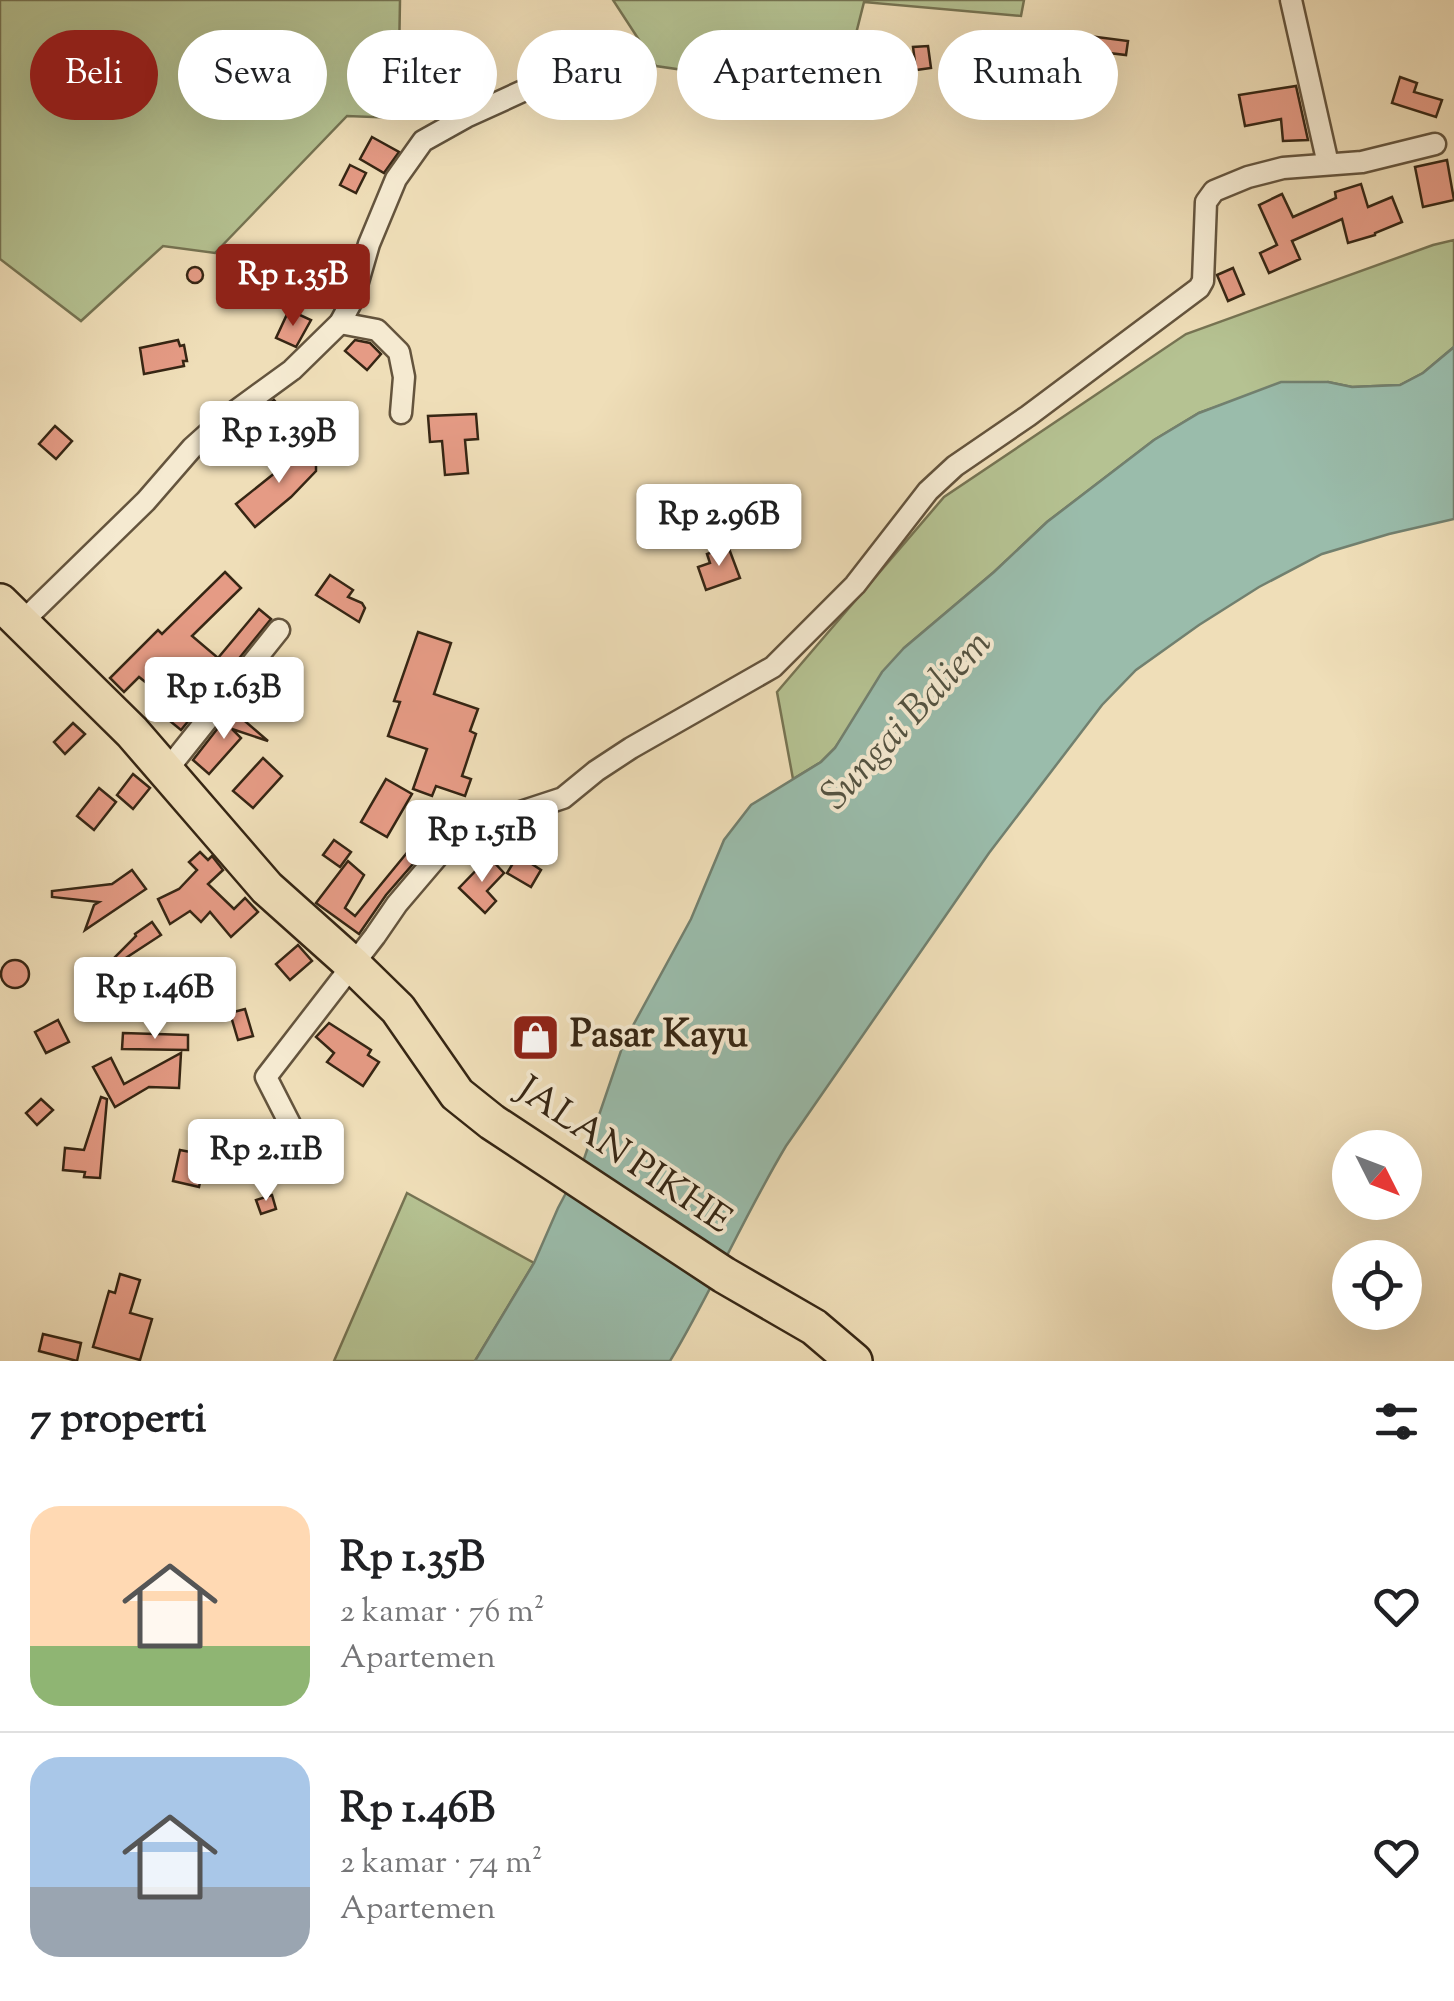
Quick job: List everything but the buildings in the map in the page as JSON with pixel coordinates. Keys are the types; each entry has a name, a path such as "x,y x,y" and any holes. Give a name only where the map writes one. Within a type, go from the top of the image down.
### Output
{"highway":[{"name":"JALAN PIKHE","path":"11,613 132,732 267,888 398,1009 457,1094 492,1122 724,1275 814,1327 854,1361"}],"street":[{"path":"1291,0 1328,164"},
{"path":"11,613 146,501 192,448 292,370 340,323 353,299 368,244 396,180 423,140 517,94"},
{"path":"265,1176 290,1124 266,1076 443,850 490,822 564,798 631,748 773,667 854,585 928,491 955,466 1190,297 1203,281 1206,202 1214,191 1283,168 1362,162 1435,144"},
{"path":"340,323 377,330 399,352 404,377 401,412"},
{"path":"166,770 280,630"}],"shaded area":[{"path":"0,0 400,0 399,30 347,30 347,116 215,253 163,246 81,321 0,259"},
{"path":"613,0 1024,0 1021,16 864,2 857,30 677,30 677,69 657,66 657,30 633,30"},
{"path":"1454,240 1454,347 1423,373 1400,385 1352,387 1328,382 1233,401 1199,413 1154,440 1047,522 904,648 835,748 793,779 777,692 944,497 1186,334"},
{"path":"407,1193 534,1263 475,1361 334,1361"}],"water":[{"name":"Sungai Baliem","path":"1454,347 1454,519 1322,554 1259,587 1136,670 1102,705 989,853 786,1146 670,1361 475,1361 534,1263 584,1159 624,1042 691,919 724,840 751,805 821,762 835,748 882,672 904,648 1047,522 1154,440 1199,413 1281,382 1328,382 1352,387 1400,385 1423,373"}],"place":[{"name":"Pasar Kayu","path":"535,1037"}]}
